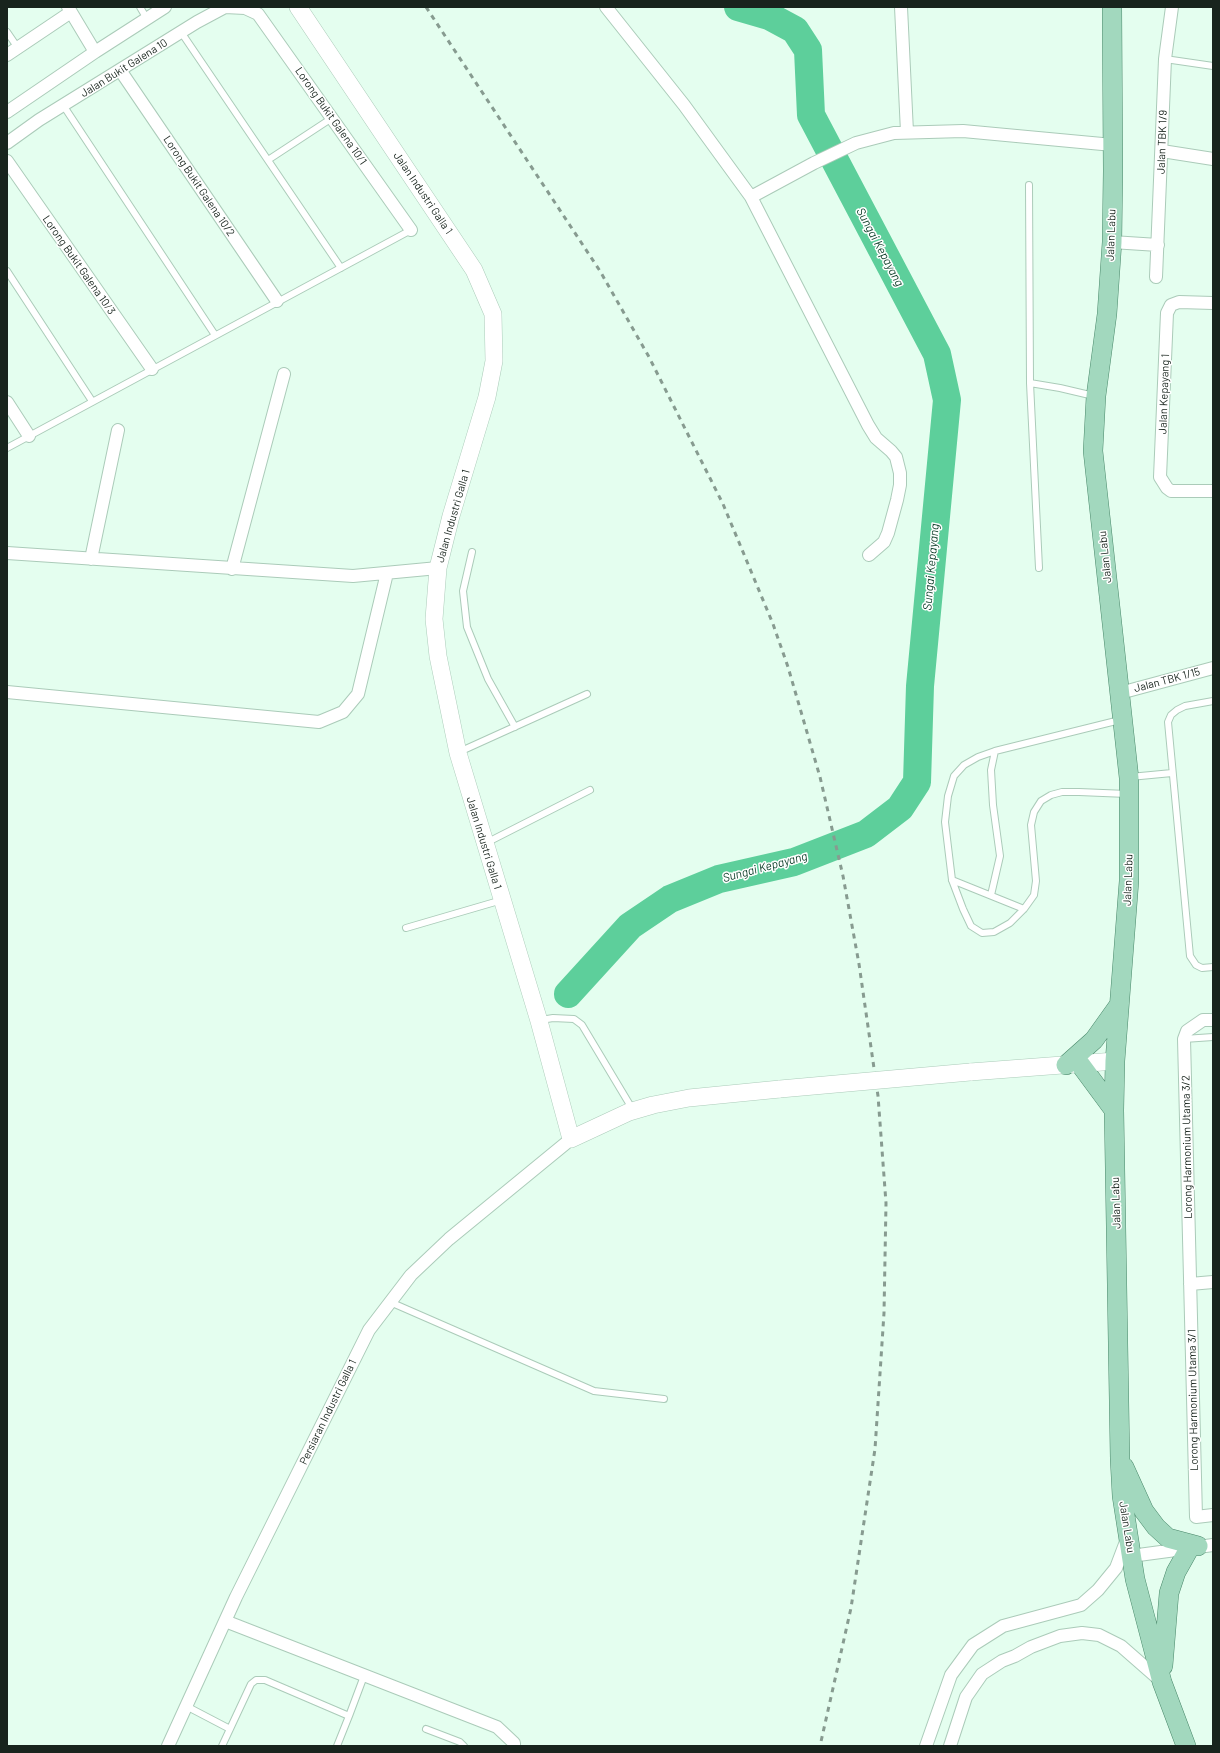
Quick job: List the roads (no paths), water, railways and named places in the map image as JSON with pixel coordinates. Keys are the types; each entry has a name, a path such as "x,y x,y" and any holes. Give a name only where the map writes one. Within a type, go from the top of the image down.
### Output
{"main road":[{"name":"Jalan Industri Galla 1","path":"298,7 474,270 494,314 494,361 487,398 451,516 438,568 434,619 438,656 458,753 484,844 539,1021 571,1139"},
{"name":"Jalan Labu","path":"1112,7 1112,242 1106,314 1096,396 1093,451 1129,786 1129,881 1115,1061 1114,1110 1120,1459 1122,1496 1136,1584 1162,1682 1186,1746"},
{"path":"1073,1064 1094,1040 1119,1003"},
{"path":"571,1139 634,1111 653,1105 689,1098 970,1072 1115,1061"},
{"path":"1073,1064 1114,1110"},
{"path":"1120,1459 1144,1510 1156,1526 1168,1538 1200,1546 1176,1572 1169,1593 1162,1682"}],"street":[{"path":"7,112 95,52 165,7"},
{"name":"Jalan Bukit Galena 10","path":"7,143 63,105 181,32 225,7 246,8"},
{"path":"606,7 684,105 751,197 868,425 876,438 891,451 898,464 900,485 888,533 884,542 869,555"},
{"path":"901,7 907,132"},
{"name":"Jalan TBK 1/9","path":"1156,277 1165,59 1172,7"},
{"name":"Lorong Bukit Galena 10/1","path":"246,8 258,14 411,230"},
{"path":"7,55 70,10 95,52"},
{"name":"Lorong Bukit Galena 10/2","path":"120,70 277,301"},
{"path":"751,197 814,163 856,144 894,133 963,131 1113,146"},
{"path":"1162,151 1213,159"},
{"name":"Lorong Bukit Galena 10/3","path":"7,161 152,369"},
{"path":"1112,242 1158,245"},
{"name":"Jalan Kepayang 1","path":"1213,303 1179,302 1171,305 1167,313 1160,477 1163,483 1171,491 1213,491"},
{"path":"232,569 284,374"},
{"path":"7,402 29,436"},
{"path":"91,559 118,430"},
{"path":"7,553 353,576 438,568"},
{"path":"7,692 318,722 343,712 358,694 387,572"},
{"name":"Jalan TBK 1/15","path":"1120,693 1213,668"},
{"path":"1184,1039 1187,1030 1208,1020"},
{"name":"Lorong Harmonium Utama 3/2","path":"1184,1039 1190,1284"},
{"name":"Persiaran Industri Galla 1","path":"168,1746 225,1621 369,1330 411,1275 448,1239 571,1139"},
{"path":"1190,1284 1213,1282"},
{"name":"Lorong Harmonium Utama 3/1","path":"1190,1284 1196,1516 1213,1515"},
{"path":"926,1746 951,1675 973,1645 1003,1626 1082,1604 1098,1590 1116,1568 1128,1536"},
{"path":"1131,1556 1200,1546"},
{"path":"225,1621 497,1727 514,1743 514,1746"},
{"path":"950,1746 966,1697 982,1674 1002,1661 1031,1647 1060,1636 1082,1633 1099,1634 1120,1646 1162,1682"}],"lane":[{"path":"140,7 147,19"},
{"path":"7,32 18,48"},
{"path":"181,32 341,268"},
{"path":"1165,59 1213,66"},
{"path":"63,105 215,335"},
{"path":"268,160 332,118"},
{"path":"1028,185 1030,383 1039,568"},
{"path":"7,448 411,230"},
{"path":"7,271 92,401"},
{"path":"1030,383 1096,396"},
{"path":"472,552 463,591 467,627 488,679 515,728"},
{"path":"458,753 587,694"},
{"path":"1213,701 1185,706 1171,715 1168,722 1190,956 1196,965 1202,968 1213,967"},
{"path":"1123,720 995,751 978,757 964,765 954,776 948,796 945,822 952,880 971,926 982,933 994,932 1010,923 1024,909 1034,895 1036,881 1031,824 1034,812 1041,801 1051,794 1129,786 1172,773"},
{"path":"991,896 1000,856 993,805 991,770 995,751"},
{"path":"484,844 590,790"},
{"path":"952,880 1024,909"},
{"path":"406,928 502,900"},
{"path":"539,1021 554,1018 574,1019 582,1025 634,1111"},
{"path":"1184,1039 1213,1036"},
{"path":"390,1302 594,1391 664,1399"},
{"path":"337,1746 364,1676"},
{"path":"222,1746 251,1684 256,1680 265,1680 349,1716"},
{"path":"186,1706 230,1729"},
{"path":"426,1729 460,1742 464,1746"}],"waterway":[{"name":"Sungai Kepayang","path":"568,994 630,926 670,899 719,879 794,862 866,834 900,808 917,782 920,686 947,400 937,354 811,115 808,50 795,30 769,16 738,7"}],"railway":[{"path":"426,7 600,271 649,357 723,504 773,624 788,667 820,777 843,876 859,964 878,1096 886,1203 884,1313 875,1449 851,1608 820,1746"}]}
